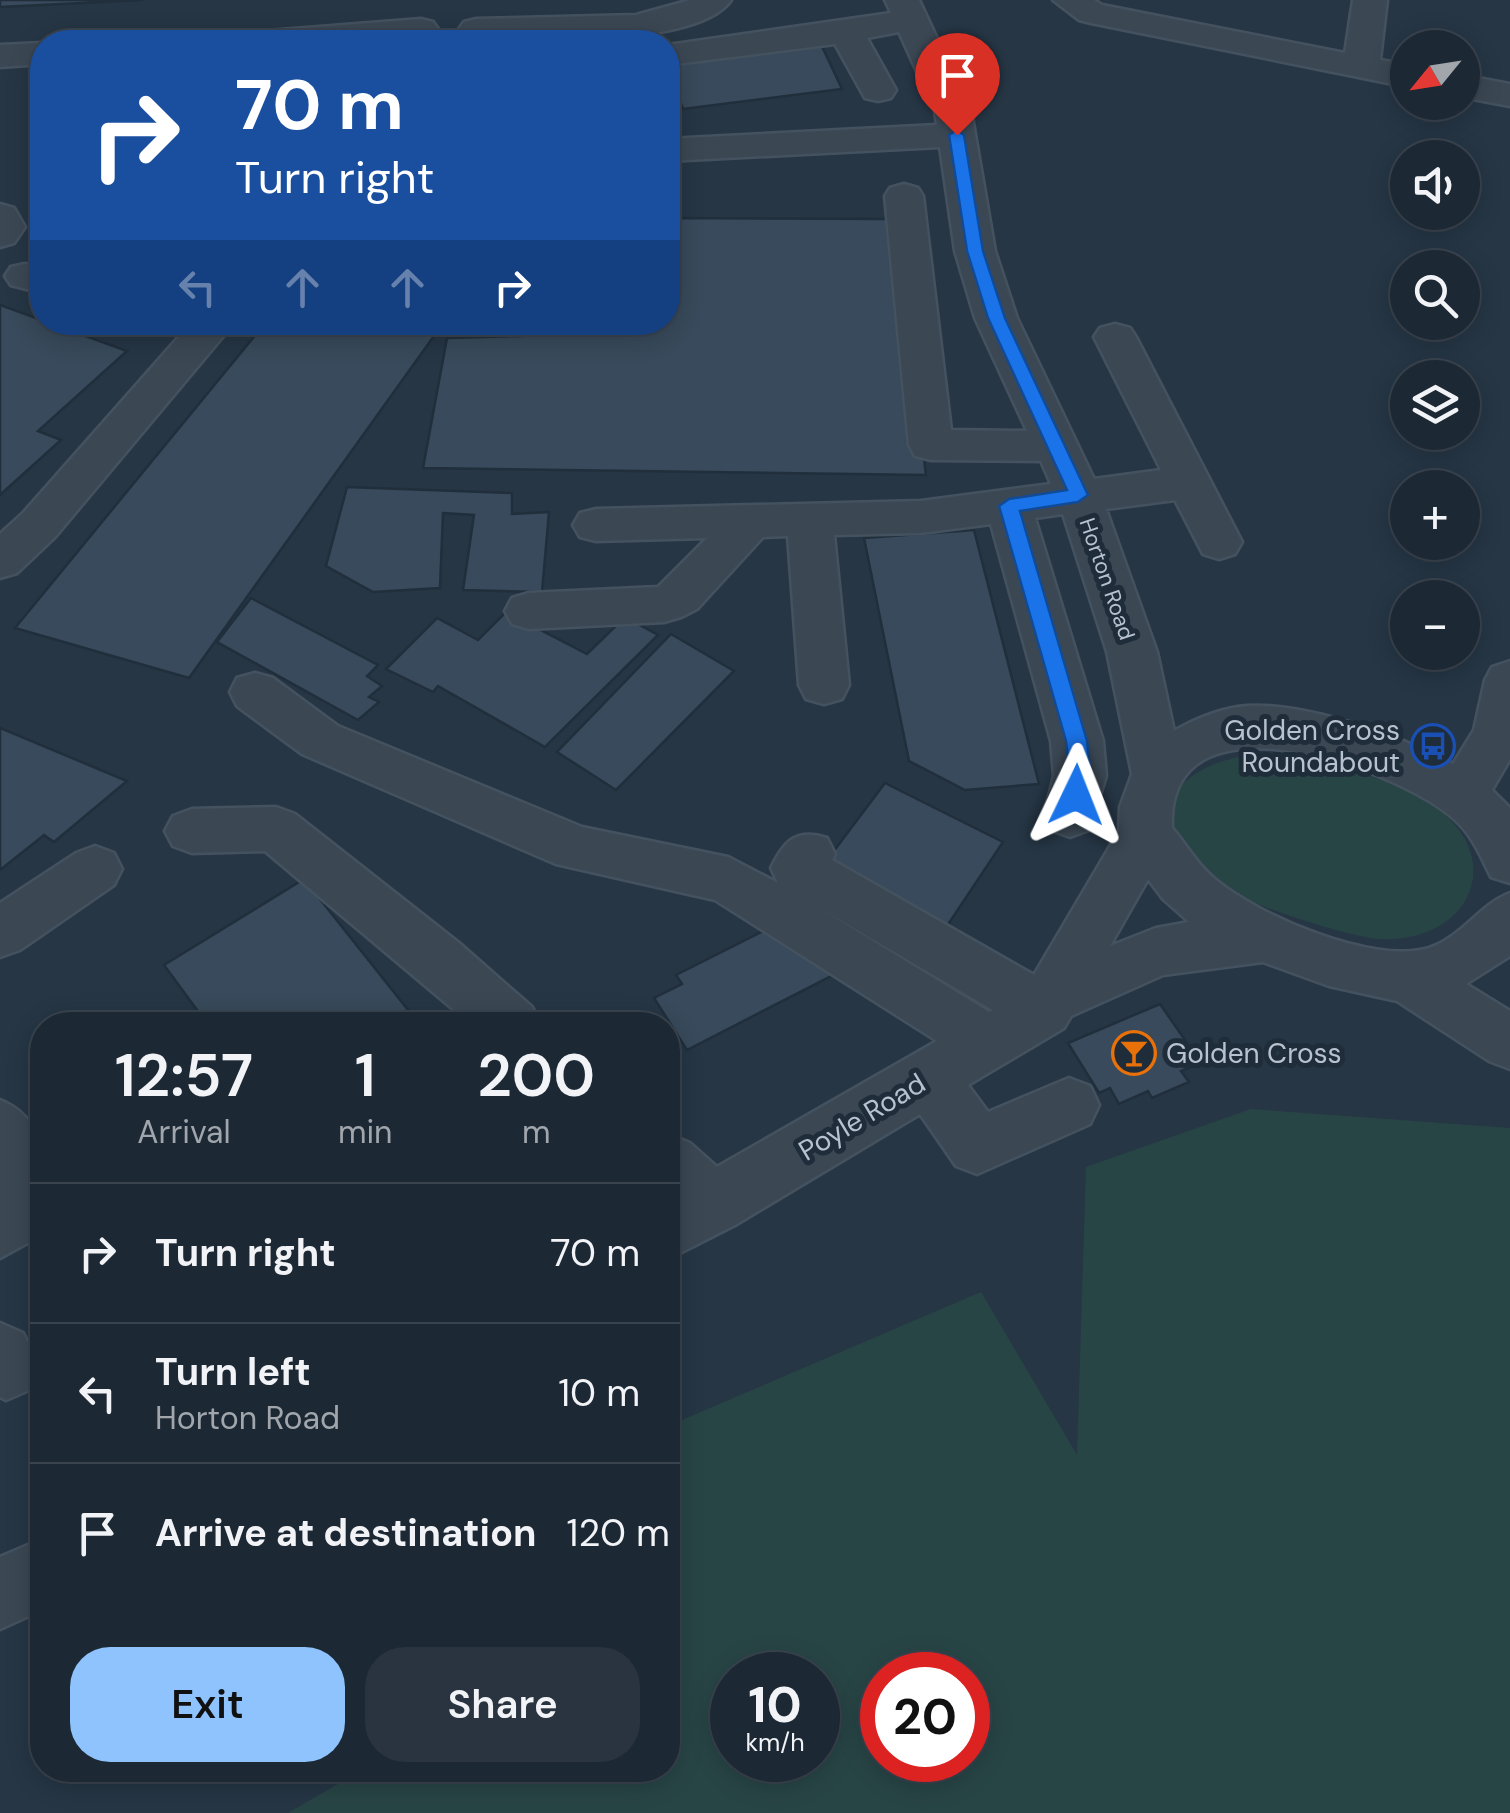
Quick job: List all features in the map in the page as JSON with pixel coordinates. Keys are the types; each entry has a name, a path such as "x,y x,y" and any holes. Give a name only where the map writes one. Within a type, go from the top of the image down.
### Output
{"street":[{"path":"476,29 644,24 683,17 714,0"},
{"path":"1070,0 1092,13 1390,73"},
{"path":"1361,67 1370,0"},
{"path":"680,38 764,26 794,8"},
{"path":"680,53 846,32 907,9"},
{"name":"Horton Road","path":"907,9 953,112 975,251 996,318 1078,495 1132,652 1157,773"},
{"path":"409,30 422,29"},
{"path":"846,32 878,90"},
{"path":"0,56 30,55"},
{"path":"1480,89 1510,95"},
{"path":"680,149 957,135"},
{"path":"904,196 930,445 1056,446"},
{"path":"0,216 6,227 0,234"},
{"path":"0,561 39,525 195,335"},
{"path":"1115,338 1219,542"},
{"path":"596,525 922,517 1188,482"},
{"path":"1009,506 1077,741 1080,776 1070,815"},
{"path":"810,520 824,685"},
{"path":"529,612 664,604 680,598 751,521"},
{"name":"Horton Road","path":"1132,652 1182,701 1248,726 1377,752 1462,794"},
{"path":"1510,680 1499,734 1462,794 1489,820 1510,860"},
{"path":"255,692 320,740 575,848 728,880 988,1042"},
{"path":"1248,726 1200,742 1157,773 1148,797 1146,832 1182,883 1216,910 1268,938 1329,962 1408,977 1450,1000 1510,1043"},
{"path":"192,830 276,829 497,1012"},
{"name":"Poyle Road","path":"1047,1004 1146,832"},
{"path":"808,854 798,868 1047,1004"},
{"path":"0,933 95,868"},
{"path":"1408,977 1469,957 1500,931 1510,917"},
{"name":"Poyle Road","path":"690,1217 1047,1004 1156,952 1210,942 1268,938"},
{"path":"928,1076 976,1146 1069,1105"},
{"path":"0,1128 30,1179"},
{"path":"680,1192 690,1217"},
{"path":"0,1228 30,1208"},
{"path":"0,1593 30,1579"}],"green space":[{"path":"1254,754 1344,769 1390,783 1428,802 1453,823 1468,846 1473,869 1470,891 1458,911 1438,927 1412,936 1380,939 1292,916 1240,897 1209,880 1173,831 1173,798 1193,775 1223,761"},
{"path":"1251,1109 1510,1128 1510,1813 288,1813 341,1782 680,1782 680,1421 981,1292 1077,1455 1086,1167"}],"building":[{"path":"0,0 143,0 0,7"},
{"path":"819,40 842,89 683,109 680,57"},
{"path":"680,218 894,219 926,475 423,468 447,338 680,335"},
{"path":"0,305 30,316 30,335 83,335 127,351 38,431 61,440 0,495"},
{"path":"255,335 435,335 189,678 15,628"},
{"path":"347,487 512,493 512,514 549,512 542,592 463,590 474,515 443,513 440,588 373,592 326,566"},
{"path":"974,530 1039,784 965,790 909,761 864,538"},
{"path":"251,598 378,665 367,676 382,686 369,697 379,702 358,720 217,642"},
{"path":"506,612 587,654 625,617 658,635 545,747 438,686 433,692 386,669 437,618 478,640"},
{"path":"671,634 734,671 616,790 557,752"},
{"path":"0,728 127,781 54,842 44,835 0,870"},
{"path":"885,783 1003,842 943,932 821,868"},
{"path":"304,879 410,1012 198,1012 164,965"},
{"path":"771,927 782,943 806,930 837,973 687,1050 680,1039 680,1012 663,1012 654,998 682,984 676,975"},
{"name":"Golden Cross","path":"1160,1004 1201,1063 1181,1071 1189,1082 1152,1098 1148,1091 1119,1104 1110,1088 1099,1093 1068,1043"}],"place":[{"name":"Golden Cross Roundabout","path":"1433,746"},
{"name":"Golden Cross","path":"1134,1053"}],"route":[{"path":"957,135 975,251 996,318 1078,495 1009,506 1077,741 1080,776 1076,795"}]}
